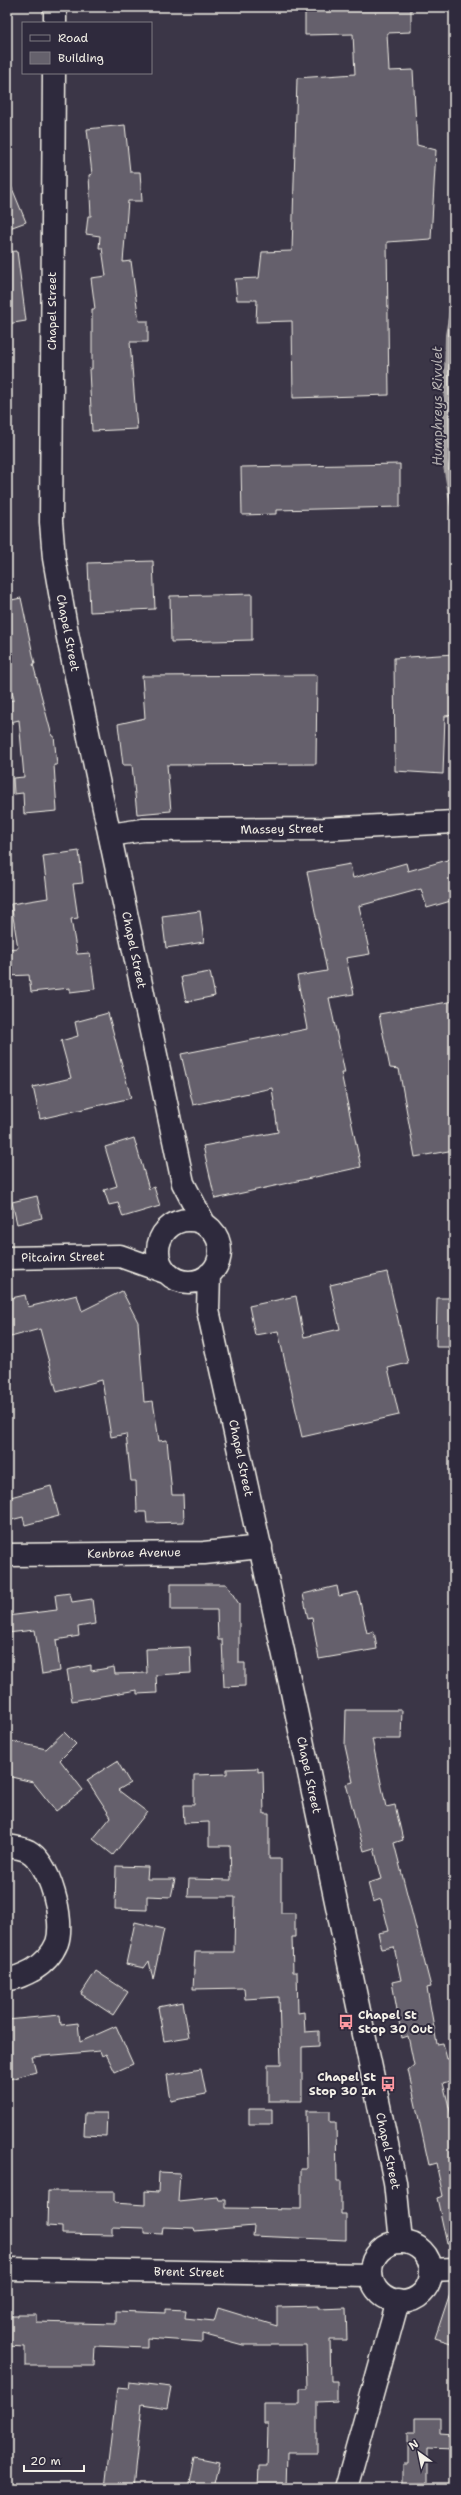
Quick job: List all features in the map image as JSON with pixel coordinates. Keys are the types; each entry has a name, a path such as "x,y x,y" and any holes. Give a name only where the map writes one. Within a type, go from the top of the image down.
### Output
{"street":[{"path":"54,22 55,7"},
{"name":"Chapel Street","path":"54,74 51,529 61,603 183,1183 205,1225"},
{"name":"Massey Street","path":"110,835 144,830 324,829 454,822"},
{"name":"Chapel Street","path":"166,1231 183,1183"},
{"path":"173,1276 191,1282 209,1274 219,1258 220,1248 213,1231 205,1225 187,1220 166,1231 158,1254 173,1276 208,1310"},
{"name":"Pitcairn Street","path":"120,1256 166,1231"},
{"name":"Pitcairn Street","path":"7,1258 120,1256 173,1276"},
{"name":"Chapel Street","path":"209,1274 208,1310 395,2182 399,2207 400,2242"},
{"name":"Kenbrae Avenue","path":"7,1555 204,1552 260,1547"},
{"path":"7,1846 28,1851 36,1858 44,1869 58,1913 60,1929 51,1954 40,1966 26,1974 7,1979"},
{"path":"400,2242 410,2243 424,2253 431,2270 430,2280 418,2296 398,2301 383,2296 375,2286 371,2274 376,2256 382,2248 400,2242"},
{"name":"Brent Street","path":"7,2269 371,2274"},
{"path":"431,2270 454,2269"},
{"path":"346,2488 398,2301"}],"building":[{"path":"305,7 411,7 411,32 387,33 389,71 413,70 417,145 436,150 431,239 387,242 389,395 293,398 292,321 256,322 257,300 237,300 235,279 259,278 262,252 292,251 297,78 355,74 353,34 305,35"},
{"path":"125,125 130,172 140,172 142,201 128,201 123,262 131,261 139,321 148,321 148,342 130,342 137,429 92,431 89,369 92,369 92,309 95,309 91,278 106,276 102,248 99,248 100,236 86,234 88,216 91,216 89,175 92,174 87,129"},
{"path":"7,176 26,222 7,229"},
{"path":"17,251 26,321 7,324 7,252"},
{"path":"400,464 400,507 276,510 276,514 242,515 241,467"},
{"path":"153,561 155,609 90,612 88,563"},
{"path":"252,594 252,640 171,642 170,596"},
{"path":"21,598 35,664 33,664 52,736 54,736 57,765 54,765 57,811 24,814 23,793 14,794 13,778 24,777 19,720 7,723 7,701 14,700 7,672 7,601"},
{"path":"454,654 454,715 445,716 443,774 395,771 394,658"},
{"path":"317,675 316,764 167,765 171,811 137,814 132,765 123,765 118,724 145,718 142,676"},
{"path":"79,851 83,883 73,884 78,918 71,919 77,954 90,953 95,989 70,992 70,988 31,992 29,975 7,976 7,949 18,948 11,904 48,898 43,856"},
{"path":"451,859 454,871 454,900 427,908 421,889 359,906 370,954 346,958 354,994 329,998 345,1073 341,1073 361,1167 215,1199 203,1146 278,1132 272,1088 193,1105 181,1054 307,1029 297,976 327,971 307,872 350,864 353,878 406,863 408,871"},
{"path":"200,911 204,942 166,948 162,916"},
{"path":"210,972 215,996 186,1002 181,977"},
{"path":"454,1001 454,1150 415,1157 399,1069 390,1068 379,1014"},
{"path":"108,1013 131,1098 40,1119 33,1087 71,1078 61,1041 78,1036 75,1022"},
{"path":"134,1138 149,1189 154,1187 160,1206 123,1217 118,1203 109,1205 104,1190 117,1186 105,1147"},
{"path":"37,1196 42,1218 17,1224 12,1202"},
{"path":"387,1272 408,1363 388,1368 399,1415 302,1437 278,1331 255,1335 249,1306 296,1296 304,1337 340,1329 330,1285"},
{"path":"122,1291 138,1322 144,1402 153,1401 159,1441 167,1440 172,1495 183,1495 184,1522 147,1523 146,1512 137,1512 136,1481 131,1481 126,1434 111,1437 102,1380 57,1392 40,1329 7,1338 7,1299 25,1295 28,1307 77,1295 82,1311"},
{"path":"437,1298 454,1298 454,1347 436,1347"},
{"path":"51,1486 59,1516 25,1525 23,1517 7,1521 7,1498"},
{"path":"171,1584 226,1584 239,1604 239,1663 245,1663 245,1686 224,1687 222,1640 218,1640 217,1610 171,1610"},
{"path":"337,1586 339,1596 358,1592 367,1633 374,1631 377,1649 319,1659 312,1618 308,1619 303,1594"},
{"path":"70,1593 72,1602 92,1599 95,1624 78,1627 79,1636 56,1640 60,1671 42,1674 35,1630 7,1633 7,1616 57,1610 55,1595"},
{"path":"190,1647 191,1673 156,1675 157,1693 137,1694 137,1690 72,1701 67,1670 91,1665 91,1671 114,1667 115,1674 147,1673 146,1649"},
{"path":"346,1710 402,1710 401,1739 372,1739 386,1807 395,1805 403,1840 394,1843 431,1987 427,1988 437,2044 443,2043 447,2059 452,2058 454,2067 454,2080 443,2083 452,2119 454,2118 454,2243 447,2244 437,2198 443,2196 436,2163 429,2165 408,2070 414,2065 408,2036 402,2038 392,1982 401,1980 394,1947 382,1949 378,1933 389,1931 381,1899 373,1902 368,1883 382,1879 374,1848 364,1851 346,1784 353,1782 345,1746"},
{"path":"64,1732 76,1744 60,1760 83,1790 56,1811 33,1782 7,1776 7,1740 46,1749"},
{"path":"117,1761 130,1783 118,1790 147,1812 113,1855 93,1839 111,1817 87,1780"},
{"path":"258,1768 258,1772 263,1771 264,1814 269,1814 269,1859 281,1859 281,1913 295,1913 295,1937 292,1937 293,1972 297,1972 298,2013 304,2012 305,2032 319,2031 319,2046 302,2047 302,2101 268,2101 268,2064 281,2064 279,1997 245,1999 244,1988 193,1989 195,1952 234,1952 235,1897 188,1897 189,1879 231,1880 230,1846 209,1846 209,1822 184,1823 183,1805 194,1805 194,1775 227,1774 227,1769"},
{"path":"116,1866 148,1867 147,1879 175,1879 171,1897 147,1896 147,1910 115,1909"},
{"path":"135,1922 164,1929 153,1980 149,1961 144,1968 126,1964"},
{"path":"96,1971 128,1992 113,2015 81,1994"},
{"path":"183,2002 189,2037 164,2041 158,2007"},
{"path":"60,2015 61,2025 78,2023 80,2042 116,2026 133,2064 115,2072 106,2054 102,2056 100,2051 32,2057 36,2072 10,2079 7,2067 7,2020"},
{"path":"201,2069 206,2094 171,2101 167,2075"},
{"path":"249,2109 272,2109 272,2124 249,2124"},
{"path":"306,2111 330,2111 330,2122 336,2122 337,2181 341,2181 341,2214 346,2214 346,2240 253,2236 254,2226 195,2231 194,2228 163,2227 162,2234 144,2233 144,2228 113,2227 113,2235 62,2234 62,2227 47,2226 48,2191 114,2191 114,2203 145,2205 145,2191 158,2192 159,2172 180,2173 178,2201 218,2197 219,2200 226,2200 226,2208 301,2209 301,2169 307,2169"},
{"path":"85,2113 107,2113 106,2136 84,2135"},
{"path":"451,2290 454,2290 454,2344 435,2338"},
{"path":"318,2306 318,2309 346,2308 347,2340 330,2340 331,2381 337,2381 337,2401 317,2402 317,2453 287,2453 286,2488 258,2488 259,2466 267,2466 268,2424 264,2424 264,2404 300,2404 300,2389 307,2389 306,2345 243,2345 202,2334 202,2342 147,2338 147,2348 95,2346 94,2366 25,2366 25,2347 7,2346 7,2316 18,2316 18,2314 36,2314 36,2322 116,2324 116,2311 165,2313 165,2309 186,2310 185,2318 214,2321 218,2308 277,2326 277,2307"},
{"path":"129,2382 171,2387 167,2408 142,2404 133,2488 105,2488 117,2387 128,2388"},
{"path":"415,2418 440,2418 440,2433 454,2434 454,2450 427,2449 427,2488 403,2488 403,2463 408,2463 408,2433 415,2433"},
{"path":"195,2457 219,2462 213,2488 189,2488"}],"waterway":[{"name":"Humphreys Rivulet","path":"454,300 448,335 445,460 454,512"}],"place":[{"name":"Chapel St Stop 30 Out","path":"346,2022"},
{"name":"Chapel St Stop 30 In","path":"388,2084"}]}
